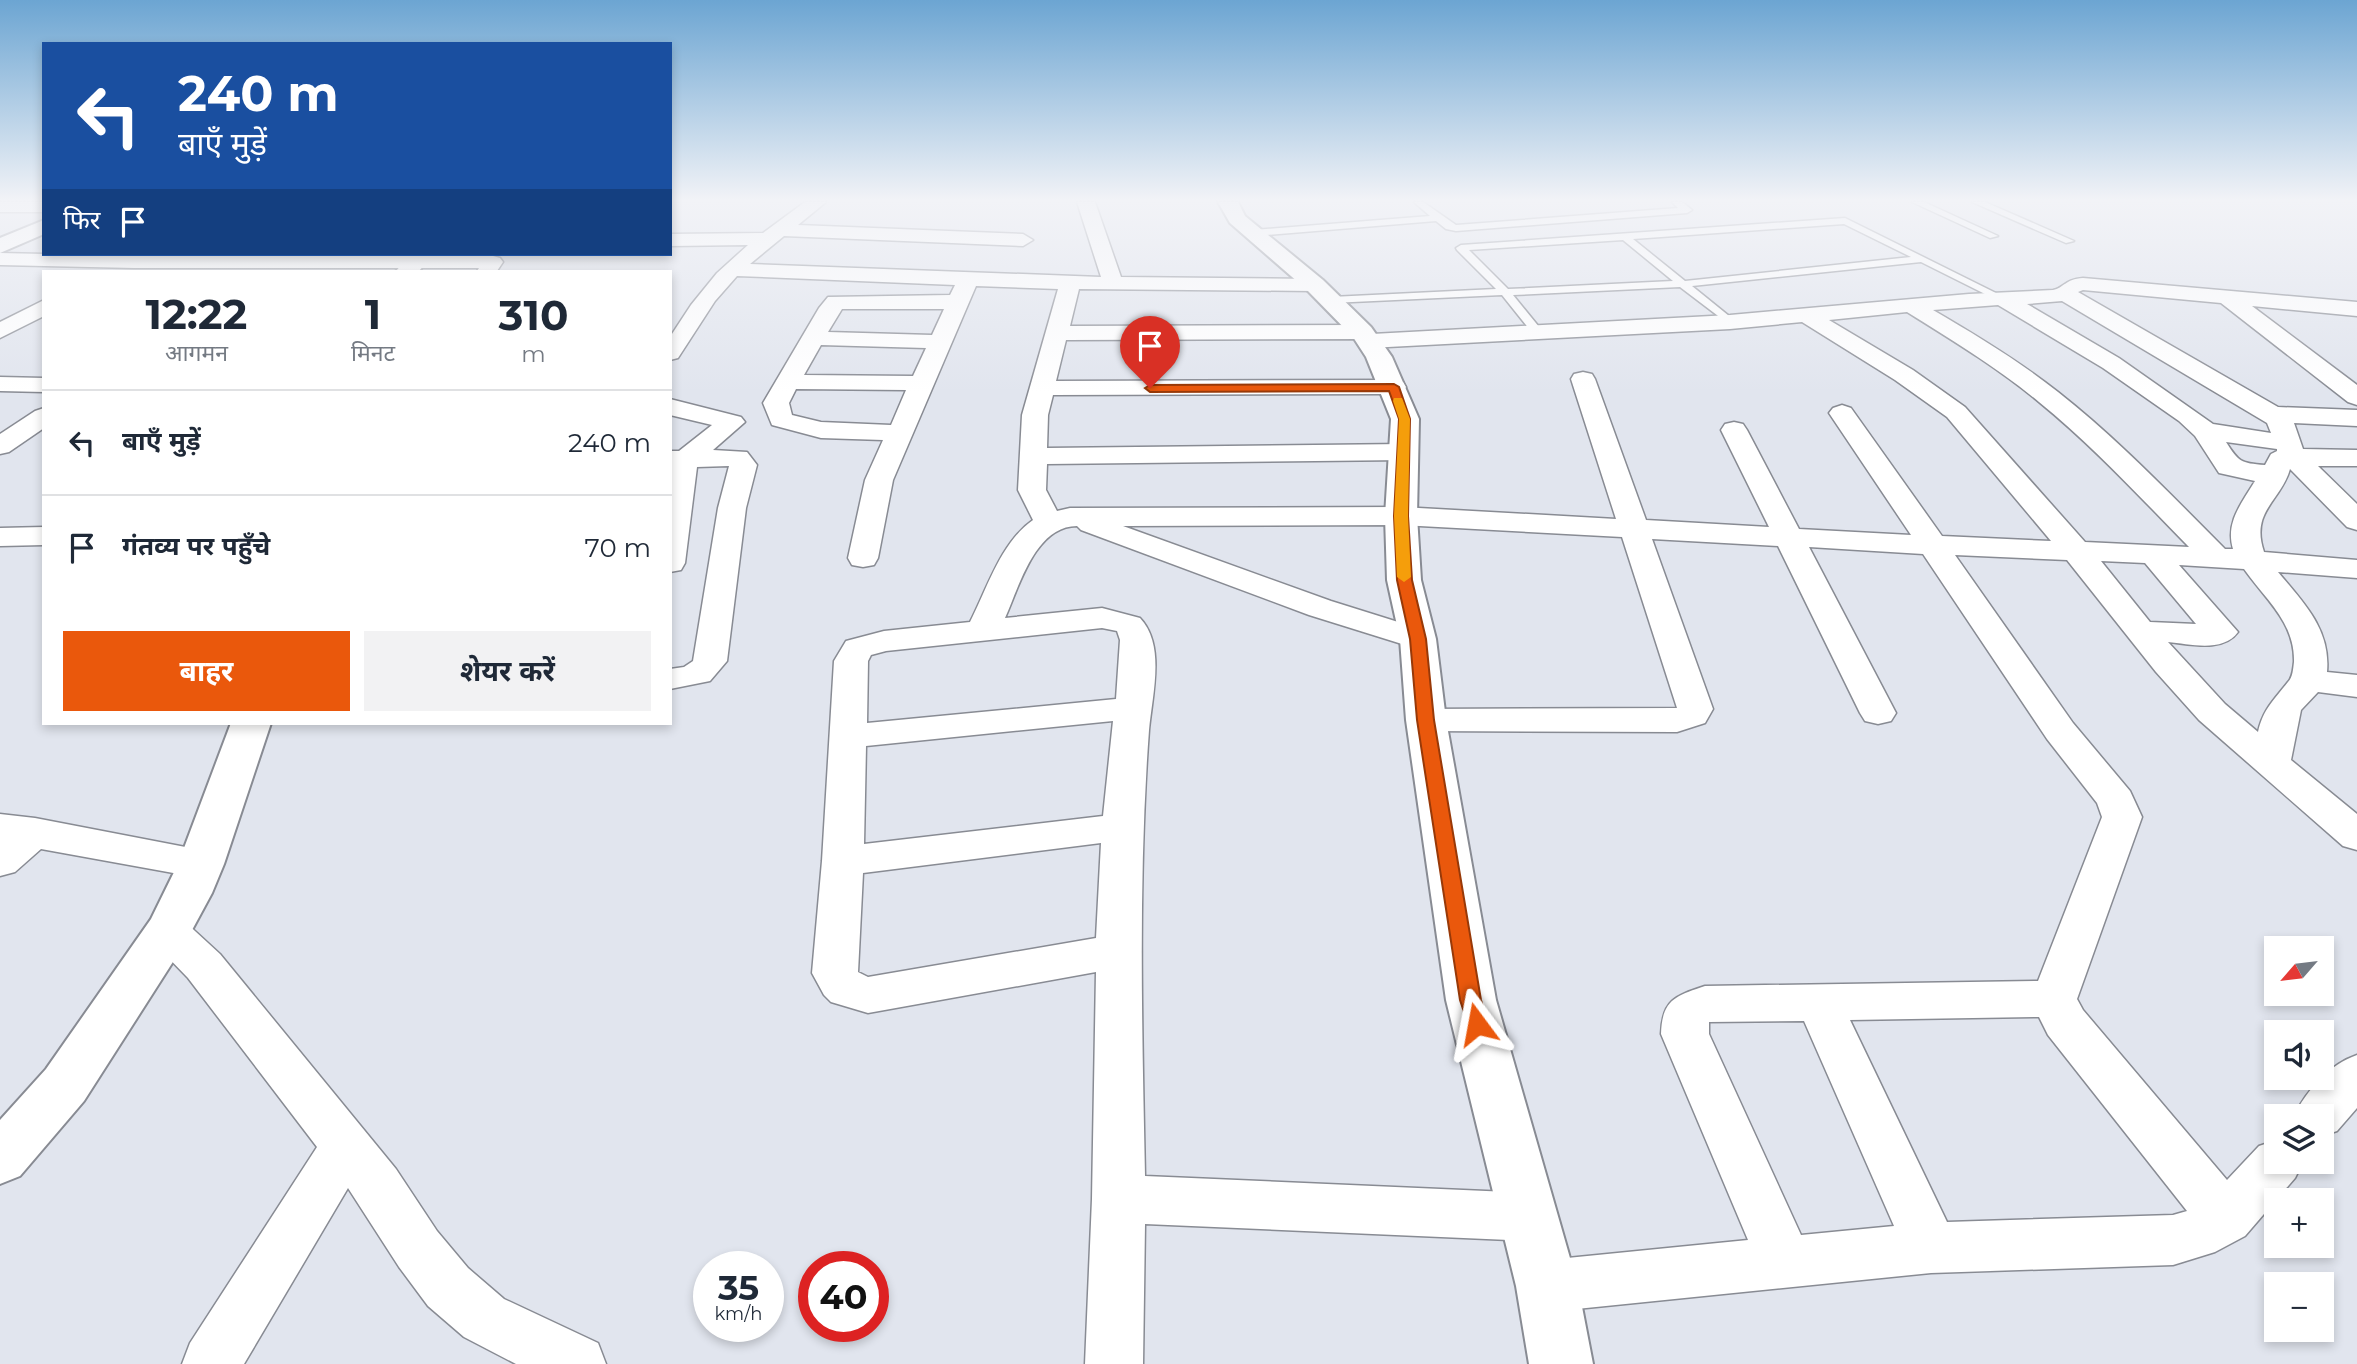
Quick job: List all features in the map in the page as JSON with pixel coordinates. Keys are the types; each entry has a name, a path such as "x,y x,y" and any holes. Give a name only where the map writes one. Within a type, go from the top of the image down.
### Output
{"street":[{"path":"327,267 351,266"},
{"path":"672,351 686,334 711,292 737,266"},
{"path":"1102,266 1106,280"},
{"path":"1292,266 1366,337 1394,387 1405,419 1401,516 1404,580 1418,639 1426,720 1471,1000 1547,1286 1561,1364"},
{"path":"732,270 964,290"},
{"path":"900,433 821,430 780,420 776,403 830,307 839,302 1106,280 1314,284"},
{"path":"1070,283 1035,415 1032,456 1032,490 1059,520 1418,639"},
{"path":"2065,294 2070,286 2083,284 2357,309"},
{"path":"863,558 879,480 964,290"},
{"path":"1058,333 1366,337 1538,333 1730,322 2065,294 2278,419 2284,457 2243,532 2254,561 2294,610 2307,634 2310,651 2308,680 2284,707 2272,762"},
{"path":"2228,298 2357,397"},
{"path":"2003,299 2111,363 2177,408 2205,431 2284,457 2357,458"},
{"path":"1910,305 1992,356 2050,398 2080,423 2216,557"},
{"path":"2334,307 2357,321"},
{"path":"0,331 42,308"},
{"path":"1806,315 1904,374 1956,412 2076,551 2140,631 2212,712 2357,836"},
{"path":"0,331 42,332"},
{"path":"813,338 941,342"},
{"path":"1426,720 1677,721 1692,715 1695,709 1583,379"},
{"path":"788,382 923,383"},
{"path":"0,384 42,384"},
{"path":"1042,388 1394,387"},
{"path":"674,411 732,422 679,458"},
{"path":"1842,413 2060,731 2116,800 2122,817 2054,999 2065,1022 2225,1219"},
{"path":"2273,415 2357,418"},
{"path":"0,448 42,417"},
{"path":"1734,430 1878,713"},
{"path":"0,448 42,446"},
{"path":"1032,456 1405,452"},
{"path":"2284,457 2357,521"},
{"path":"672,547 680,481 679,458"},
{"path":"672,679 698,675 710,661 732,508 743,465 737,458 679,458"},
{"path":"2327,492 2357,494"},
{"path":"983,629 1025,547 1035,533 1059,520 1401,516 1790,538 2216,557 2357,569"},
{"path":"0,557 24,536"},
{"path":"2140,631 2216,635 2221,632 2154,555"},
{"path":"1114,1364 1119,1199 1118,951 1122,827 1138,649 1135,632 1128,623 1102,618 884,641 858,648 851,661 843,861 835,973 845,989 868,995 1118,951"},
{"path":"2308,680 2357,685"},
{"path":"848,736 1134,708"},
{"path":"0,1159 65,1085 168,931 190,893 250,725"},
{"path":"843,861 1122,827"},
{"path":"0,862 18,830 201,864"},
{"path":"168,931 204,966 377,1185 418,1249 448,1287 484,1318 577,1364"},
{"path":"1785,1262 1685,1034 1685,1017 1693,1009 1705,1004 2054,999"},
{"path":"1819,1003 1931,1248"},
{"path":"2330,1104 2357,1074"},
{"path":"211,1364 345,1146"},
{"path":"1547,1286 1931,1248 2173,1240 2196,1234 2225,1219 2266,1174"},
{"path":"1119,1199 1529,1217"}],"lane":[{"path":"1479,266 1504,291 1538,333"},
{"path":"1660,266 1730,322"},
{"path":"1314,284 1504,291 1682,284 1860,266"},
{"path":"1937,266 2003,299"}],"slow traffic":[{"path":"1398,401 1405,419 1401,516 1404,577"}],"route":[{"path":"1150,388 1394,387 1405,419 1401,516 1404,580 1418,639 1426,720 1477,1024"}]}
